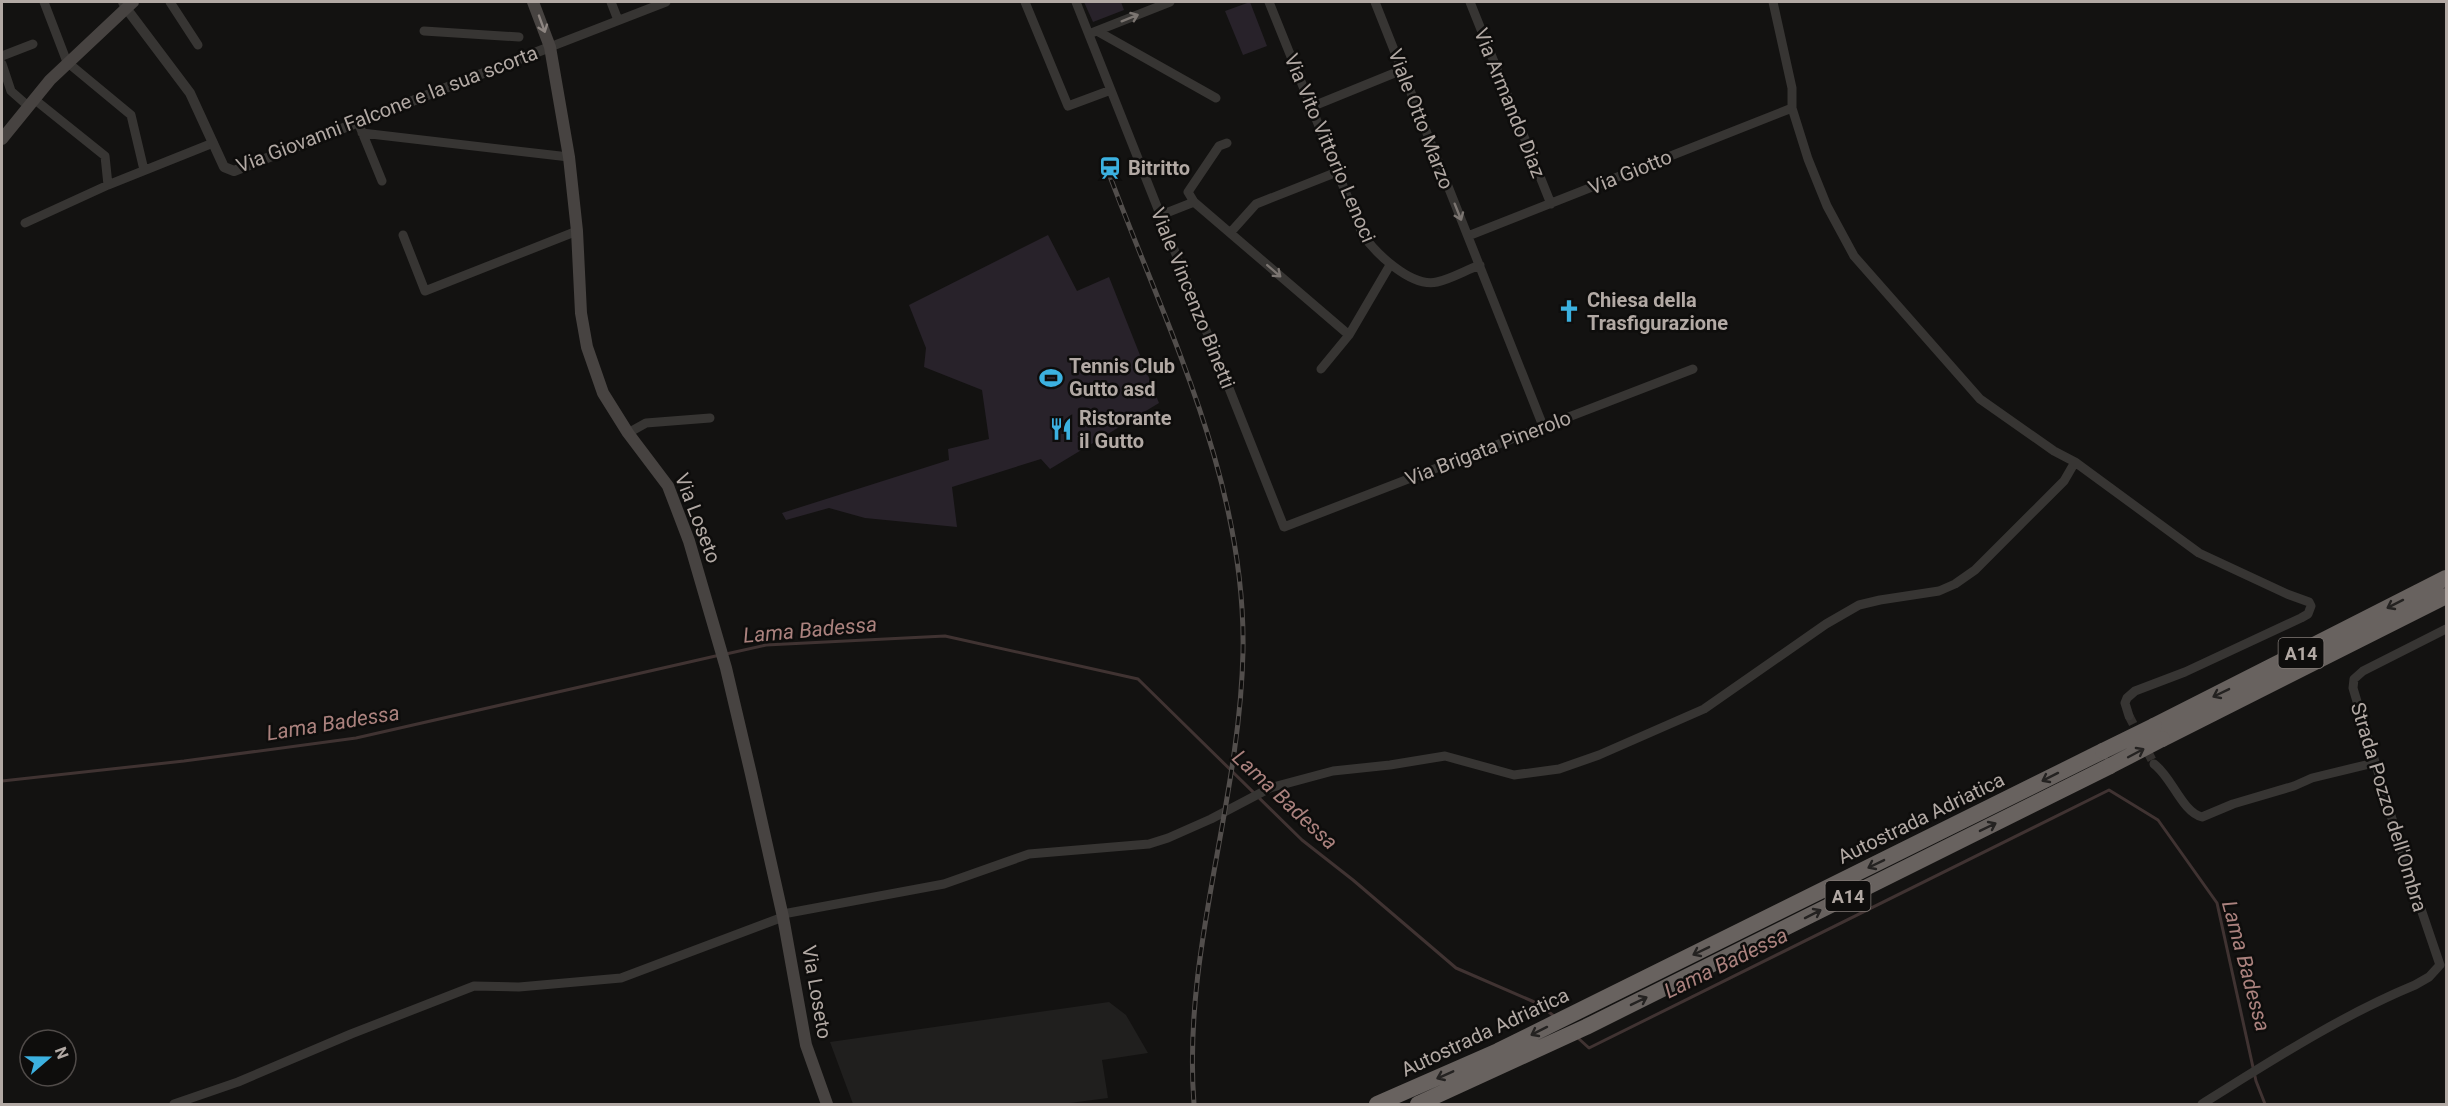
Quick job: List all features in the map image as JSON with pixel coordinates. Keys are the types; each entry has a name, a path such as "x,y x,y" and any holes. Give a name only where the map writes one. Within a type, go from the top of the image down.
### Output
{"highway":[{"name":"Autostrada Adriatica","path":"1377,1104 1586,1027 2107,759 2446,578"},
{"name":"Autostrada Adriatica","path":"2158,732 2446,596"},
{"name":"Autostrada Adriatica","path":"1418,1104 1502,1058 1579,1011 2107,759"}],"main road":[{"name":"Via Loseto","path":"533,2 550,47 569,158 577,231 581,313 587,347 603,393 628,433 668,486 689,541 726,668 783,916 795,993 812,1064 827,1104"},
{"path":"2,139 67,62 127,4"}],"street":[{"path":"44,2 67,62 131,115 144,170"},
{"path":"170,2 198,45"},
{"path":"611,2 618,20"},
{"path":"550,47 666,2"},
{"path":"1025,2 1068,106 1111,90"},
{"name":"Viale Vincenzo Binetti","path":"1076,2 1093,32 1111,90 1284,527"},
{"path":"1093,32 1170,2"},
{"name":"Via Vito Vittorio Lenoci","path":"1269,2 1362,233 1373,249 1390,265 1414,278 1431,282 1480,265"},
{"name":"Viale Otto Marzo","path":"1375,2 1543,426"},
{"name":"Via Armando Diaz","path":"1470,2 1551,204"},
{"path":"1773,2 1792,88 1792,108 1808,159 1827,206 1854,256 1980,399 2075,462 2199,553 2309,602 2311,606 2308,614 2301,618 2185,672 2135,691 2125,703 2129,716"},
{"path":"26,223 108,185 213,143 190,93 127,4"},
{"path":"424,31 519,37"},
{"path":"1093,32 1216,98"},
{"path":"2,56 33,44"},
{"name":"Via Giovanni Falcone e la sua scorta","path":"213,143 224,167 234,171 360,128 550,47"},
{"path":"533,54 553,61"},
{"path":"2,64 11,91 105,156 108,185"},
{"path":"1311,107 1402,70"},
{"name":"Via Giotto","path":"1468,236 1792,108"},
{"path":"360,128 569,158"},
{"path":"360,128 382,181"},
{"path":"1227,143 1219,146 1188,192 1194,202 1348,335"},
{"path":"1230,233 1256,204 1338,172"},
{"path":"1161,215 1194,202"},
{"path":"403,235 425,291 577,231"},
{"path":"1321,369 1348,335 1390,265"},
{"name":"Via Brigata Pinerolo","path":"1284,527 1693,369"},
{"path":"628,433 646,423 710,418"},
{"path":"174,1104 238,1082 474,986 519,987 621,978 783,916 944,884 1029,854 1149,844 1211,819 1270,788 1333,771 1445,756 1514,775 1559,769 1599,755 1704,709 1826,624 1853,608 1880,600 1939,591 1955,584 1975,570 2064,481 2075,462"},
{"name":"Strada Pozzo dell'Ombra","path":"2444,965 2374,763 2353,688 2354,679 2363,671 2446,629"},
{"path":"2154,764 2170,780 2189,810 2202,817 2233,804 2294,786 2312,778 2374,763"},
{"path":"2202,1104 2324,1029 2415,985 2444,965"}],"shaded area":[{"path":"1084,2 1121,2 1124,10 1093,22"},
{"path":"1250,2 1267,46 1243,55 1225,11"},
{"name":"Tennis Club Gutto asd","path":"1048,235 1077,291 1109,277 1159,403 1050,469 1041,459 952,487 957,527 865,518 829,508 786,520 782,513 949,460 948,449 989,439 982,390 924,367 926,348 909,305"},
{"path":"1109,1002 1126,1015 1148,1053 1102,1060 1108,1098 1062,1104 853,1104 830,1042"}],"waterway":[{"name":"Lama Badessa","path":"726,654 766,645 945,636 1138,679 1302,840 1353,880 1456,968 1539,1004 1555,1017"},
{"name":"Lama Badessa","path":"2,781 184,761 356,738 720,655"},
{"name":"Lama Badessa","path":"1578,1038 1589,1048 2109,790 2158,820 2217,903 2256,1081 2265,1104"}],"tunnel":[{"path":"2129,716 2154,764"}],"railway":[{"path":"1105,163 1197,401 1216,462 1231,524 1240,587 1243,651 1240,708 1196,990 1193,1047 1194,1104"}],"place":[{"name":"Bitritto","path":"1110,168"},
{"name":"Chiesa della Trasfigurazione","path":"1569,311"},
{"name":"Tennis Club Gutto asd","path":"1051,378"},
{"name":"Ristorante il Gutto","path":"1061,429"}]}
